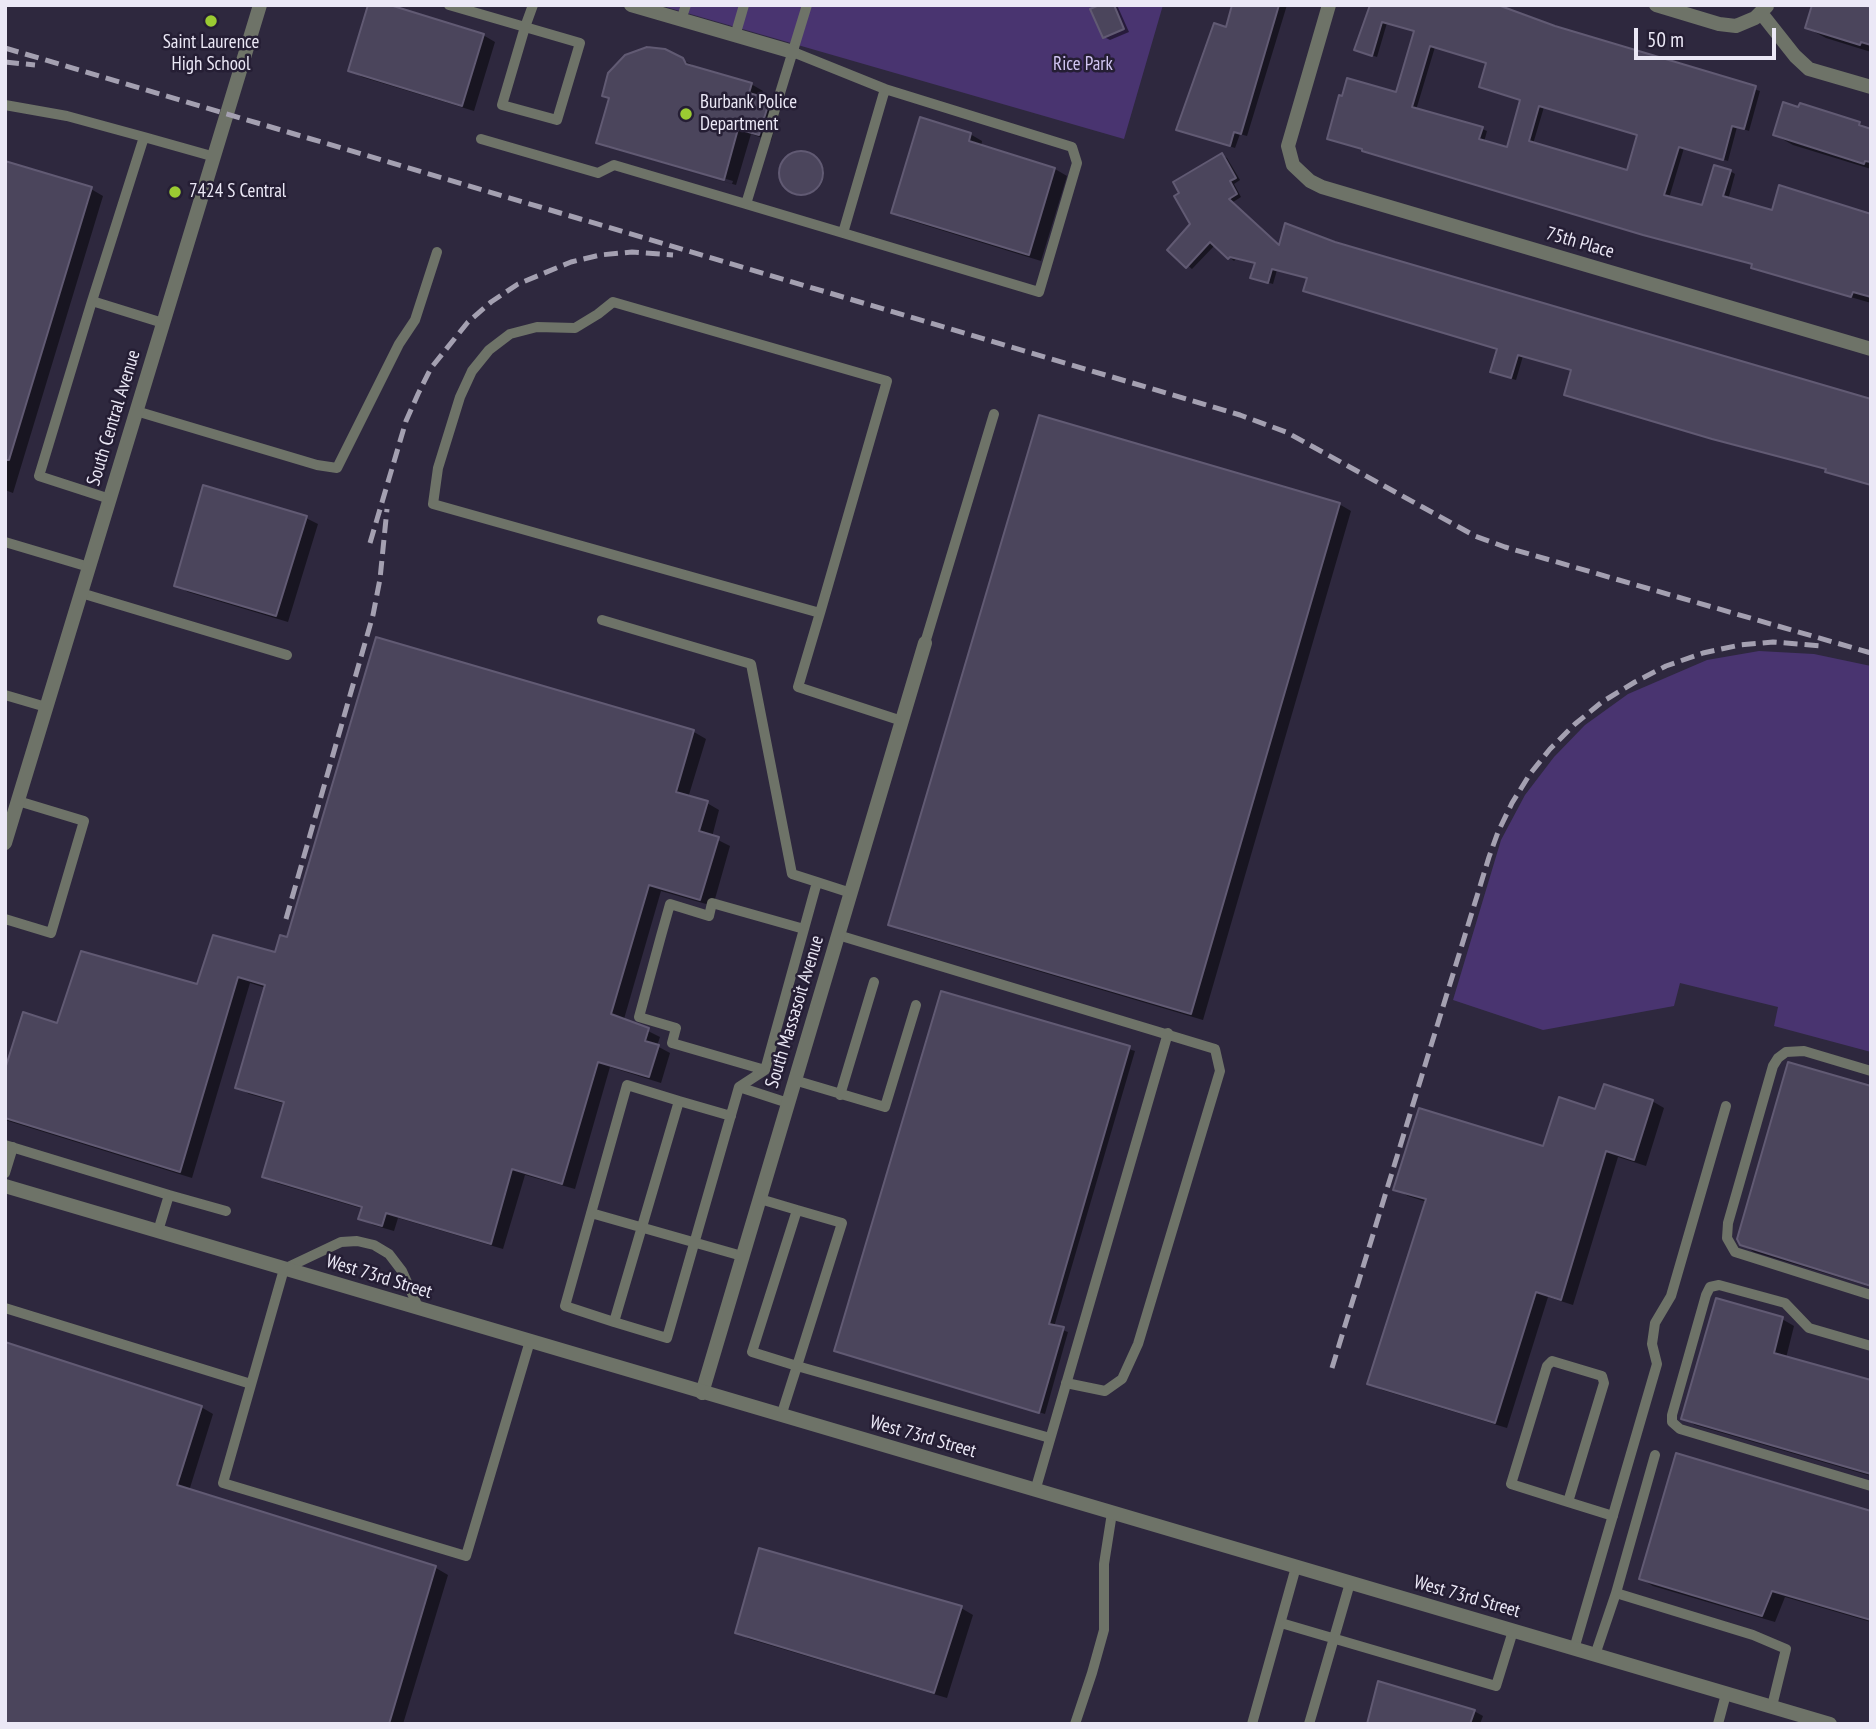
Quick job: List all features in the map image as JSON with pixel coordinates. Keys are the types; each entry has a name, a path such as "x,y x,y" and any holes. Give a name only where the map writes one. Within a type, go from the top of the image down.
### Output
{"street":[{"name":"South Central Avenue","path":"5,843 260,5"},
{"path":"631,5 793,52"},
{"name":"75th Place","path":"1329,5 1288,146 1290,157 1299,172 1310,181 1322,187 1871,349"},
{"path":"1656,5 1727,26 1743,25 1764,9 1795,56 1809,69 1871,87"},
{"name":"South Massasoit Avenue","path":"702,1392 925,643"},
{"name":"West 73rd Street","path":"5,1186 1830,1724"}],"lane":[{"path":"449,5 525,27 580,43 557,120 502,105 525,27 533,5"},
{"path":"681,20 686,5"},
{"path":"735,36 744,5"},
{"path":"746,204 807,5"},
{"path":"481,139 598,173 614,165 1039,292 1077,163 1072,147 885,89 793,52"},
{"path":"843,233 885,89"},
{"path":"5,105 67,116 215,157"},
{"path":"110,499 39,476 144,137"},
{"path":"136,411 317,465 337,468 399,344 415,320 437,252"},
{"path":"92,301 163,323"},
{"path":"820,613 433,504 438,468 460,397 472,371 489,350 510,334 537,327 575,328 613,302 887,381 820,613 798,687 902,721"},
{"path":"925,643 994,414"},
{"path":"5,542 89,567"},
{"path":"81,593 287,654"},
{"path":"603,620 751,664 792,874 851,893"},
{"path":"5,695 46,707"},
{"path":"5,919 51,933 84,821 18,802"},
{"path":"731,1116 627,1085 565,1306 667,1338 694,1242 731,1116 739,1087 765,1070 817,883"},
{"path":"765,1070 672,1043 676,1028 639,1017 654,961 670,904 709,916 712,902 804,929"},
{"path":"838,935 1214,1049 1220,1071 1138,1344 1122,1379 1105,1391 1066,1383"},
{"path":"840,1095 874,982"},
{"path":"794,1080 885,1107 916,1005"},
{"path":"1035,1490 1168,1033"},
{"path":"1871,1071 1804,1051 1786,1052 1779,1058 1773,1066 1728,1223 1727,1238 1735,1252 1871,1295"},
{"path":"739,1087 788,1103"},
{"path":"614,1322 679,1101"},
{"path":"1574,1649 1657,1364 1651,1344 1655,1323 1671,1296 1726,1106"},
{"path":"5,1173 9,1146 226,1211"},
{"path":"158,1231 169,1195"},
{"path":"760,1199 842,1223 781,1416"},
{"path":"797,1210 752,1352 1050,1438"},
{"path":"591,1213 742,1256"},
{"path":"419,1309 402,1271 389,1254 374,1245 357,1241 341,1242 284,1269 223,1483 466,1556 530,1341"},
{"path":"1871,1346 1809,1328 1785,1303 1769,1297 1719,1285 1710,1287 1671,1415 1672,1422 1680,1429 1871,1486"},
{"path":"5,1308 251,1384"},
{"path":"1568,1502 1604,1380 1602,1376 1552,1362 1547,1366 1511,1484 1568,1502 1613,1516"},
{"path":"1595,1656 1616,1593 1655,1455"},
{"path":"1075,1724 1093,1674 1104,1630 1104,1564 1112,1513"},
{"path":"1252,1724 1296,1567"},
{"path":"1309,1724 1350,1583"},
{"path":"1616,1593 1753,1635 1786,1649 1772,1706"},
{"path":"1281,1623 1496,1686 1513,1631"},
{"path":"1718,1724 1726,1694"}],"green space":[{"name":"Rice Park","path":"659,5 1163,5 1124,139"},
{"path":"1759,651 1814,654 1871,666 1871,1052 1774,1026 1778,1007 1680,983 1674,1006 1543,1030 1453,1000 1501,840 1525,795 1554,757 1585,725 1628,694 1707,660"}],"building":[{"path":"368,5 390,5 484,34 462,106 348,71"},
{"path":"1099,5 1114,5 1124,29 1103,38 1090,9"},
{"path":"1232,5 1279,5 1241,134 1234,132 1230,146 1176,130 1214,23 1226,27"},
{"path":"1370,5 1498,5 1555,26 1756,86 1744,129 1732,126 1723,160 1679,147 1664,195 1702,205 1714,165 1731,170 1723,196 1772,210 1779,185 1871,214 1871,297 1853,292 1851,297 1751,268 1752,264 1643,235 1327,139 1339,95 1342,96 1347,78 1396,92 1414,31 1382,22 1372,56 1354,50","holes":["1430,46 1486,63 1479,87 1520,100 1507,147 1479,139 1483,127 1412,107","1539,106 1637,135 1627,170 1529,141"]},
{"path":"1812,5 1871,7 1871,45 1861,42 1860,45 1805,28"},
{"name":"Burbank Police Department","path":"647,47 665,49 683,58 686,64 752,83 749,93 770,99 759,135 738,129 724,180 596,143 609,98 602,96 608,73 625,55"},
{"path":"1783,102 1798,107 1800,103 1860,122 1859,125 1871,129 1871,162 1865,161 1864,164 1773,135"},
{"path":"920,117 971,133 969,141 1055,168 1029,255 891,213"},
{"path":"801,151 817,157 823,173 817,189 801,195 785,189 779,173 785,157"},
{"path":"1222,153 1236,178 1230,181 1237,194 1229,199 1279,245 1285,223 1335,242 1871,399 1871,485 1825,472 1826,469 1712,439 1564,395 1571,370 1518,355 1511,378 1490,372 1497,349 1303,291 1307,278 1272,269 1268,283 1250,278 1255,263 1230,257 1228,259 1210,242 1186,268 1167,250 1190,224 1174,196 1179,193 1173,182"},
{"path":"5,161 92,187 9,460 5,460"},
{"path":"1039,415 1340,503 1191,1014 888,925"},
{"path":"203,485 307,516 276,616 174,586"},
{"path":"376,637 694,730 676,792 708,801 699,831 719,837 700,900 649,885 611,1014 649,1028 645,1041 659,1045 649,1077 598,1062 562,1184 512,1169 491,1244 386,1213 382,1226 358,1219 362,1207 262,1177 284,1102 235,1088 265,985 238,977 180,1172 5,1118 5,1069 23,1012 57,1023 81,951 197,984 213,935 275,952 280,935 287,937"},
{"path":"941,991 1130,1046 1049,1324 1064,1327 1039,1413 834,1351"},
{"path":"1788,1062 1871,1086 1871,1286 1740,1245 1737,1239"},
{"path":"1604,1084 1653,1100 1634,1160 1606,1151 1561,1300 1536,1292 1495,1423 1367,1384 1426,1199 1393,1190 1419,1108 1543,1146 1559,1097 1595,1109"},
{"path":"1716,1298 1783,1317 1774,1353 1871,1380 1871,1474 1681,1419"},
{"path":"5,1342 202,1406 177,1485 436,1566 389,1724 5,1724"},
{"path":"1676,1453 1871,1511 1871,1620 1772,1591 1762,1616 1639,1579"},
{"path":"759,1548 962,1606 934,1693 735,1633"},
{"path":"1378,1681 1475,1710 1470,1724 1367,1724"}],"railway":[{"path":"5,48 1240,415 1286,432 1475,536 1871,653"},
{"path":"5,62 35,65"},
{"path":"370,543 406,421 431,368 468,322 518,284 571,262 600,255 632,252 673,255"},
{"path":"286,919 373,615 380,579 387,509"},
{"path":"1332,1368 1489,857 1512,803 1530,774 1550,749 1602,702 1666,666 1703,653 1740,645 1773,642 1822,646"}],"place":[{"name":"Saint Laurence High School","path":"211,21"},
{"name":"Burbank Police Department","path":"686,114"},
{"name":"7424 S Central","path":"175,192"}]}
